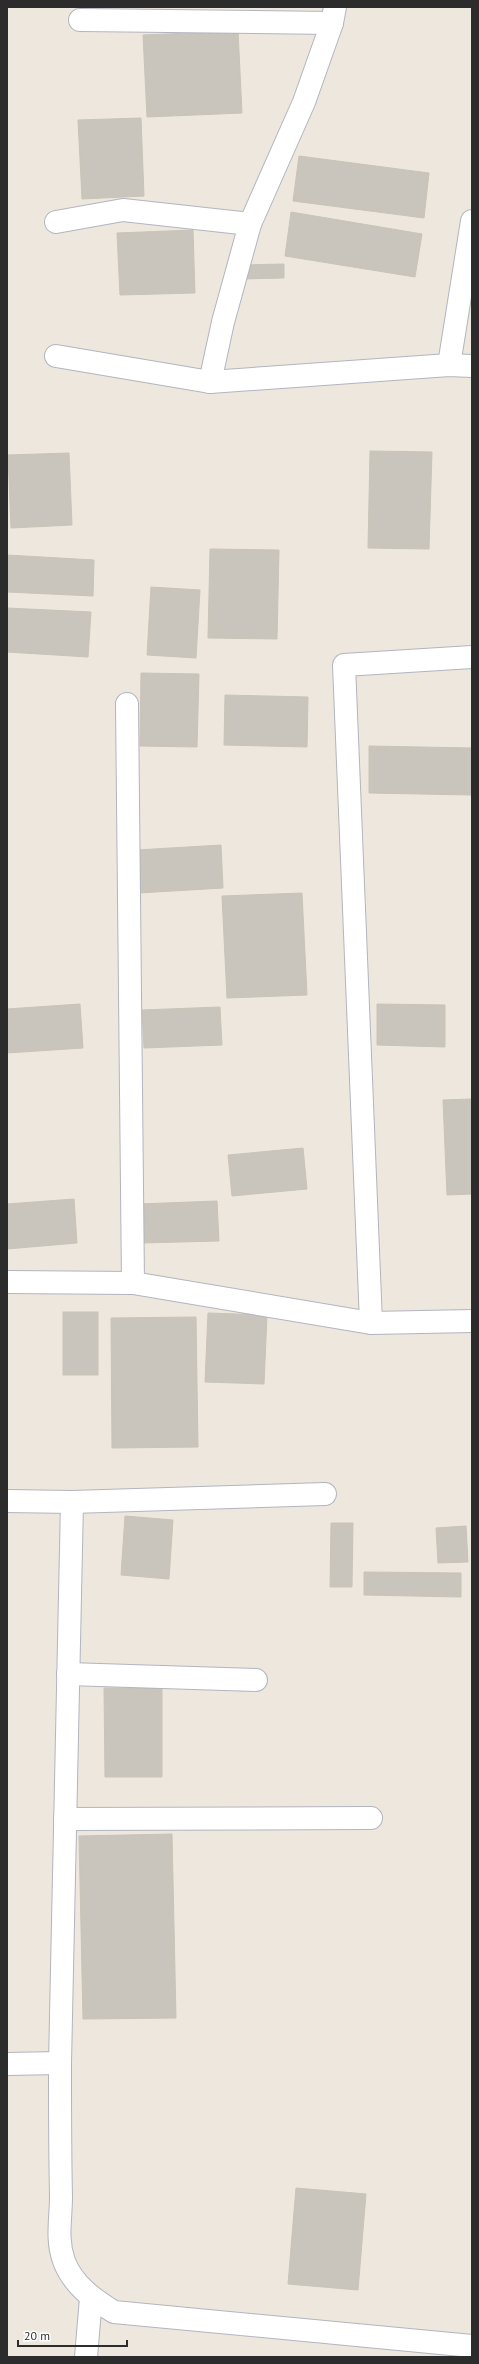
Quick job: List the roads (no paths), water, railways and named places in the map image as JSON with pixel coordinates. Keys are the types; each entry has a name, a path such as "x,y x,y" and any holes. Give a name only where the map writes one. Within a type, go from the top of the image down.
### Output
{"street":[{"path":"80,20 333,15 304,102 250,224 210,382"},
{"path":"56,222 123,210 250,224"},
{"path":"449,365 472,221"},
{"path":"56,356 210,382 449,365 472,366"},
{"path":"371,1323 344,665 472,657"},
{"path":"126,704 133,1283"},
{"path":"7,1282 133,1283 371,1323 472,1321"},
{"path":"7,1501 72,1502 325,1494"},
{"path":"72,1502 60,2063 61,2202 58,2238 64,2261 75,2280 91,2298 114,2312 472,2346"},
{"path":"68,1674 256,1680"},
{"path":"65,1819 371,1818"},
{"path":"7,2064 60,2063"},
{"path":"86,2357 91,2298"}]}
